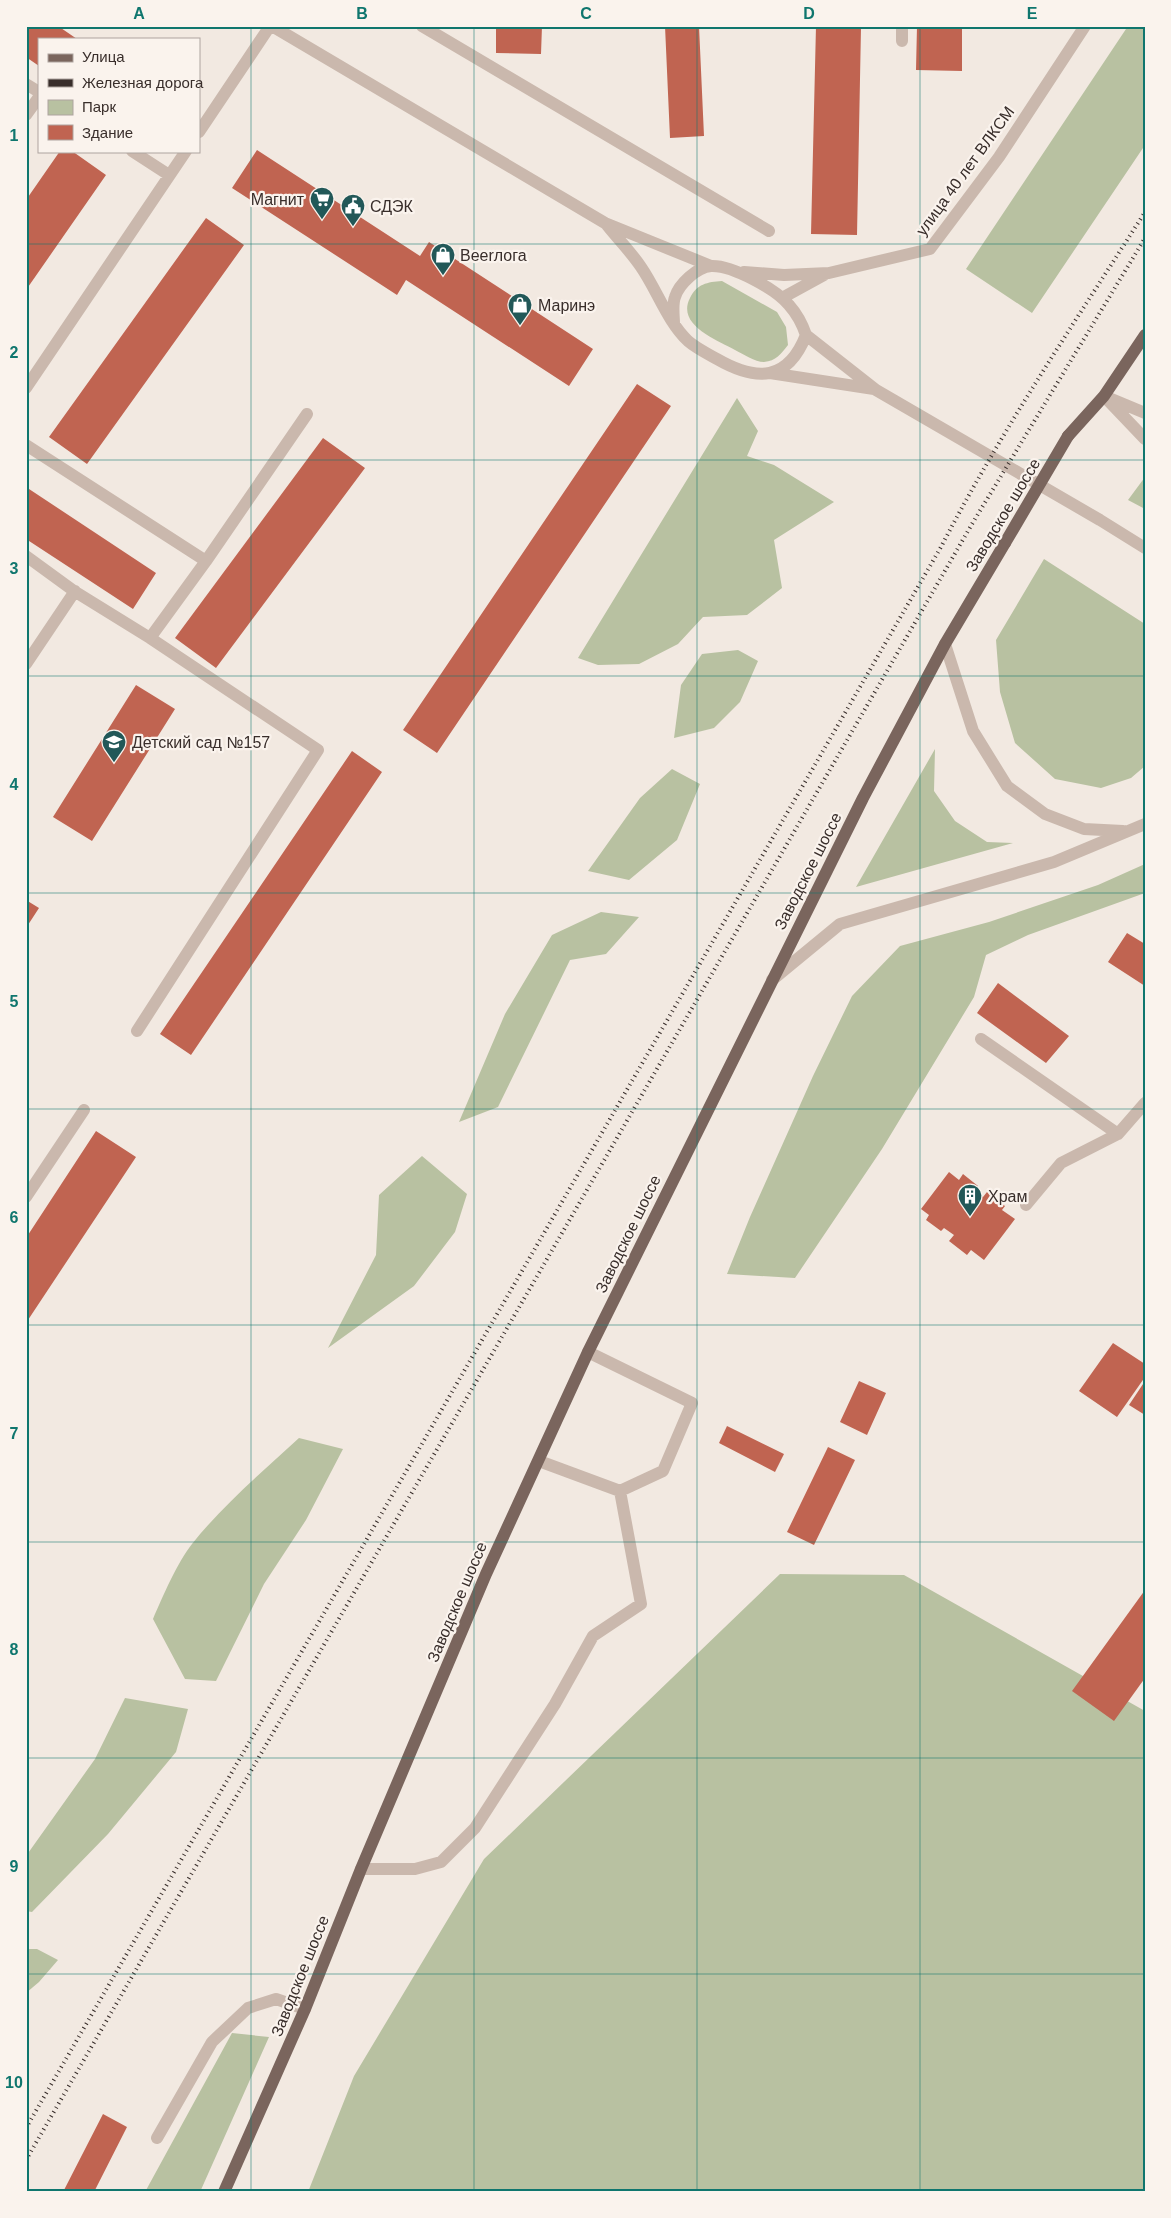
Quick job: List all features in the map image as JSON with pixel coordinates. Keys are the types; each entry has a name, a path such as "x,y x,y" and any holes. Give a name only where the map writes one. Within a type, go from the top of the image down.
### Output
{"main road":[{"name":"Заводское шоссе","path":"224,2192 305,2009 361,1868 486,1574 588,1352 771,981 863,798 945,644 1068,436 1104,396 1145,335"}],"street":[{"path":"200,131 271,26 605,223 710,266 738,272 784,275 829,273"},
{"path":"422,26 769,231"},
{"path":"902,26 902,41"},
{"name":"улица 40 лет ВЛКСМ","path":"829,273 930,249 999,157 1085,26"},
{"path":"26,84 38,91"},
{"path":"26,115 38,98"},
{"path":"134,152 169,175"},
{"path":"26,388 185,152"},
{"path":"605,223 640,266 674,324 689,341 734,369 752,374 770,373 876,390"},
{"path":"674,324 674,297 687,277 710,266"},
{"path":"738,272 760,282 782,298 800,320 806,335 876,390 1145,548"},
{"path":"782,298 829,273"},
{"path":"770,373 787,365 800,352 806,335"},
{"path":"1104,396 1145,413"},
{"path":"1104,396 1145,439"},
{"path":"150,638 206,561 307,414"},
{"path":"26,445 206,561"},
{"path":"26,556 75,591 150,638 318,750 136,1031"},
{"path":"26,664 75,591"},
{"path":"945,644 973,731 1006,786 1045,814 1084,829 1128,831"},
{"path":"771,981 840,924 1054,862 1145,824"},
{"path":"981,1039 1118,1134"},
{"path":"1026,1205 1060,1163 1118,1134 1145,1103"},
{"path":"26,1197 84,1110"},
{"path":"539,1461 620,1490 663,1471 692,1403 588,1352"},
{"path":"361,1868 415,1869 441,1862 475,1828 555,1704 593,1636 641,1604 620,1490"},
{"path":"157,2138 212,2042 248,2008 276,1999 305,2009"}],"green space":[{"path":"1128,26 1145,26 1145,145 1032,313 966,269"},
{"path":"722,281 777,312 786,327 788,345 775,359 760,362 709,336 693,324 687,308 693,293 703,285"},
{"path":"737,398 758,431 747,456 774,465 834,502 774,540 782,588 747,615 703,617 678,644 639,664 598,665 578,658"},
{"path":"1145,477 1145,509 1128,500"},
{"path":"1044,559 1145,624 1145,766 1131,778 1101,788 1055,779 1015,743 1000,692 996,640"},
{"path":"738,650 758,661 740,702 714,728 674,738 681,685 702,654"},
{"path":"935,749 934,791 955,821 987,842 1013,843 856,887"},
{"path":"672,769 700,784 677,840 629,880 588,871 640,798"},
{"path":"1145,864 1145,893 1028,935 986,955 974,997 882,1149 795,1278 727,1274 750,1217 813,1076 852,996 900,946 989,922 1098,885"},
{"path":"601,912 639,917 606,954 570,960 498,1107 459,1122 505,1014 552,935"},
{"path":"422,1156 467,1194 455,1232 414,1286 328,1348 376,1255 379,1195"},
{"path":"299,1438 343,1449 306,1520 264,1584 216,1681 185,1679 153,1619 166,1590 186,1552 204,1530 243,1489"},
{"path":"780,1574 904,1575 1145,1711 1145,2192 308,2192 354,2076 484,1859"},
{"path":"125,1698 188,1709 176,1752 108,1834 32,1912 26,1911 26,1856 95,1759"},
{"path":"26,1949 37,1949 58,1960 39,1982 26,1993"},
{"path":"232,2033 269,2037 200,2192 145,2192"}],"building":[{"path":"26,26 58,26 76,38 38,38 38,65 26,57"},
{"path":"496,26 542,26 541,54 496,53"},
{"path":"665,26 699,26 704,136 670,138"},
{"path":"816,26 861,27 857,235 811,234"},
{"path":"917,26 962,26 962,71 916,70"},
{"path":"257,150 420,256 429,242 593,349 569,386 406,280 397,295 232,188"},
{"path":"59,152 73,152 106,175 26,290 26,200"},
{"path":"206,218 244,245 87,464 49,437"},
{"path":"637,384 671,406 437,753 403,730"},
{"path":"323,438 365,468 216,668 175,638"},
{"path":"26,487 156,573 133,609 26,539"},
{"name":"Детский сад №157","path":"136,685 175,709 92,841 53,817"},
{"path":"352,751 382,772 191,1055 160,1034"},
{"path":"26,900 39,908 26,928"},
{"path":"1127,933 1145,944 1145,986 1108,962"},
{"path":"998,983 1069,1036 1046,1063 977,1013"},
{"path":"96,1131 136,1157 26,1323 26,1238"},
{"name":"Храм","path":"949,1172 959,1180 963,1174 978,1186 975,1191 983,1197 987,1192 1005,1206 1002,1210 1015,1219 984,1260 971,1250 967,1255 949,1241 954,1235 944,1228 941,1231 926,1220 929,1215 921,1209"},
{"path":"1113,1343 1145,1364 1145,1377 1117,1417 1079,1391"},
{"path":"859,1381 886,1393 867,1435 840,1422"},
{"path":"1145,1381 1145,1415 1129,1405"},
{"path":"727,1426 784,1454 775,1472 719,1443"},
{"path":"828,1447 855,1460 814,1545 787,1532"},
{"path":"1145,1590 1145,1678 1114,1721 1072,1691"},
{"path":"103,2114 127,2127 94,2192 63,2192"}],"railway":[{"path":"26,2128 941,547 988,461 1039,377 1145,212"},
{"path":"26,2160 972,524 1145,238"}],"place":[{"name":"Магнит","path":"322,220"},
{"name":"СДЭК","path":"353,227"},
{"name":"Beerлога","path":"443,276"},
{"name":"Маринэ","path":"520,326"},
{"name":"Детский сад №157","path":"114,763"},
{"name":"Храм","path":"970,1217"}]}
